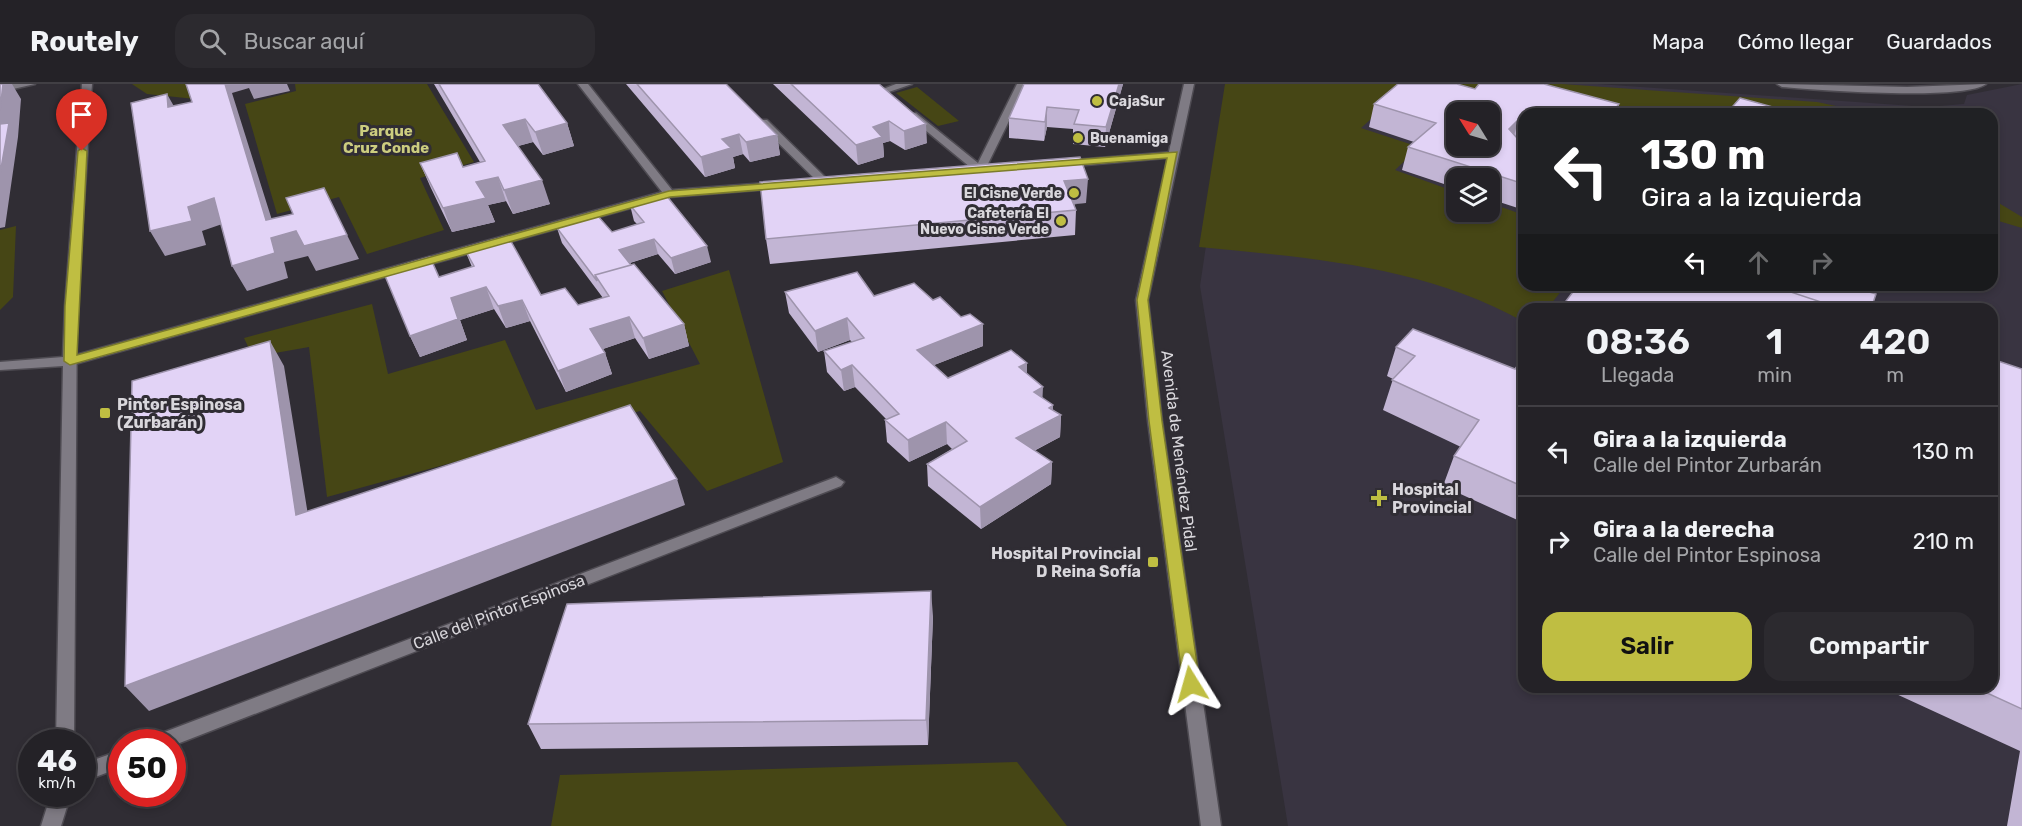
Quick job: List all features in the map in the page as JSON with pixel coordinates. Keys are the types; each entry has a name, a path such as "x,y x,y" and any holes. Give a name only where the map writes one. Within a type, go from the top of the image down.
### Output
{"street":[{"path":"0,90 30,84"},
{"path":"65,729 71,306 87,84"},
{"path":"583,84 669,194"},
{"path":"907,84 887,94 986,170"},
{"path":"986,170 1022,84"},
{"name":"Avenida de Menéndez Pidal","path":"1189,84 1142,300 1155,421 1211,826"},
{"path":"1782,84 1860,89 1981,84"},
{"path":"0,366 70,361 669,194 817,182 758,117"},
{"path":"1048,165 1173,154"},
{"path":"958,172 986,170"},
{"name":"Calle del Pintor Espinosa","path":"186,732 836,482"},
{"path":"51,826 56,807"}],"shaded area":[{"path":"132,84 194,84 195,99 147,94"},
{"path":"295,84 427,84 474,162 420,178 444,230 367,254 339,197 277,214 245,104 296,91"},
{"path":"1225,84 1562,84 1817,102 1841,108 1722,108 1715,106 1714,108 1518,108 1518,111 1500,110 1500,102 1446,102 1403,90 1361,128 1419,147 1395,170 1446,188 1446,222 1500,222 1500,207 1518,213 1518,291 1561,291 1552,303 1518,303 1518,319 1486,303 1447,288 1407,277 1283,255 1199,247"},
{"name":"Hospital Provincial","path":"1230,84 1598,84 1927,107 1964,104 1967,95 2022,84 2022,826 1288,826 1200,286"},
{"path":"917,87 959,121 938,126 896,93"},
{"path":"1998,203 2022,217 2022,228 1998,221"},
{"path":"16,226 13,297 0,310 0,230"},
{"path":"729,270 783,462 707,491 640,411 327,497 309,347 253,357 244,338 372,304 388,374 505,340 536,410 700,364 662,291"},
{"path":"1017,762 1067,826 551,826 560,775"}],"building":[{"path":"0,84 3,84 0,111"},
{"path":"186,84 225,84 266,220 293,214 286,198 324,188 347,235 304,246 296,231 271,238 275,253 232,266 214,198 188,207 192,221 150,231 131,103 167,94 168,107 192,102"},
{"path":"439,84 538,84 567,123 535,132 525,119 503,125 542,180 504,190 498,177 476,182 486,198 443,208 420,163 457,153 463,167 485,161"},
{"path":"637,84 726,84 777,135 746,142 739,134 722,139 731,148 701,157"},
{"path":"791,84 879,84 926,124 904,131 889,121 873,127 882,137 856,145"},
{"path":"1024,84 1119,84 1106,127 1074,124 1079,110 1047,107 1045,122 1009,118"},
{"path":"1398,84 1457,84 1475,89 1479,84 1544,84 1619,104 1616,108 1518,108 1518,120 1509,129 1518,139 1518,182 1500,176 1500,168 1474,168 1408,147 1436,123 1374,104"},
{"path":"1740,98 1776,108 1731,108"},
{"path":"9,123 0,174 0,124"},
{"path":"1080,157 1088,179 1064,181 1076,210 766,239 760,182"},
{"path":"666,195 707,246 671,258 654,239 619,250 631,265 595,275 597,281 557,228 598,216 612,232 644,222 630,205"},
{"path":"508,236 541,295 565,288 578,305 609,296 595,275 634,264 684,324 643,338 629,317 590,329 605,353 558,371 522,300 498,306 486,287 451,298 458,319 410,336 383,271 430,257 439,277 474,266 464,248"},
{"path":"857,272 874,296 914,283 933,300 940,297 961,317 970,314 983,324 917,350 948,378 1011,350 1027,363 1019,367 1043,387 1034,392 1053,405 1049,408 1061,415 1016,438 1052,462 980,507 927,464 967,441 946,422 908,440 885,420 899,414 852,365 841,370 824,351 864,338 847,318 815,331 785,292"},
{"path":"1574,291 1788,291 1824,303 1564,303"},
{"path":"1788,291 1866,291 1876,294 1873,303 1824,303"},
{"path":"1413,329 1515,369 1518,365 1518,484 1454,456 1479,420 1392,380 1415,356 1396,347"},
{"path":"270,341 296,515 630,405 677,479 125,686 132,381"},
{"path":"1998,361 2022,369 2022,709 1987,693 1998,693"},
{"path":"931,591 926,720 528,724 567,604"}],"place":[{"name":"CajaSur","path":"1097,101"},
{"name":"Buenamiga","path":"1078,138"},
{"name":"El Cisne Verde","path":"1074,193"},
{"name":"Cafetería El Nuevo Cisne Verde","path":"1061,221"},
{"name":"Pintor Espinosa (Zurbarán)","path":"105,413"},
{"name":"Hospital Provincial","path":"1379,498"},
{"name":"Hospital Provincial D Reina Sofía","path":"1153,562"}],"district":[{"name":"Parque Cruz Conde","path":"386,140"}],"route":[{"path":"82,151 71,306 70,361 669,194 1173,154 1142,300 1155,421 1191,684"}]}
